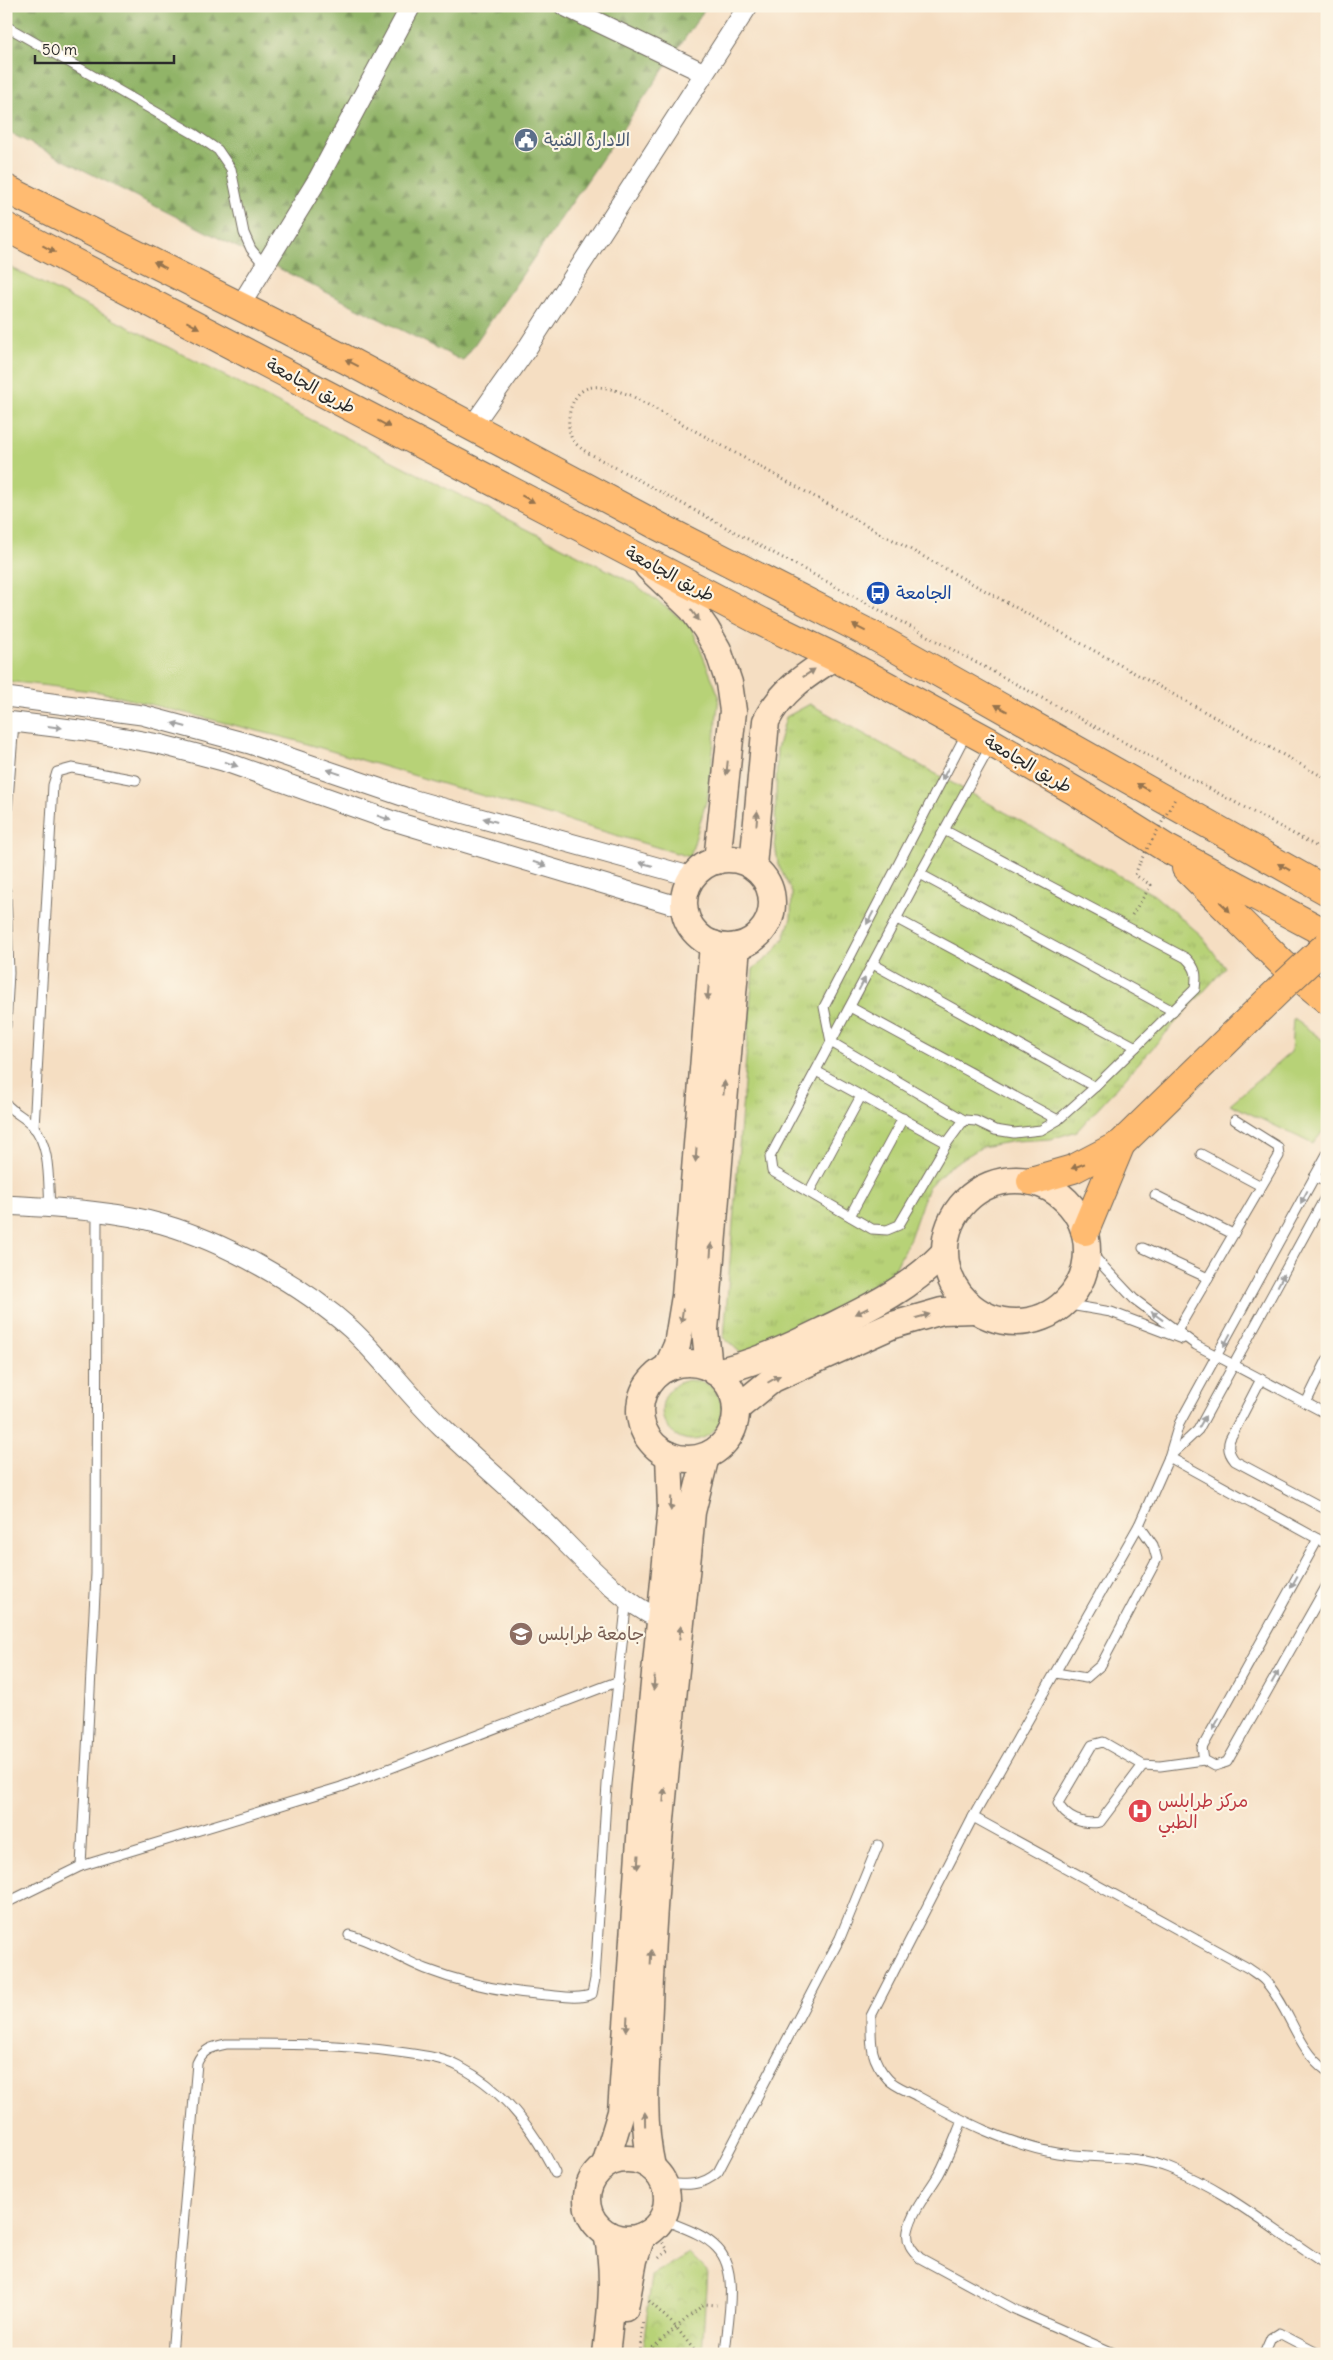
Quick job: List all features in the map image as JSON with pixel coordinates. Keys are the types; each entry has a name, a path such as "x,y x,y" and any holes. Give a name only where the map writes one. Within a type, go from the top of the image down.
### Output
{"highway":[{"name":"طريق الجامعة","path":"6,189 472,425 660,527 874,636 1327,891"},
{"name":"طريق الجامعة","path":"6,226 762,622 834,657 992,743 1075,791 1166,848 1327,934"},
{"path":"1166,848 1282,963 1327,1000"},
{"path":"1031,1181 1085,1164 1121,1144 1286,983 1327,946"},
{"path":"1086,1240 1121,1144"}],"street":[{"path":"240,306 318,179 411,6"},
{"path":"564,6 704,73"},
{"path":"472,425 526,350 748,6"},
{"path":"636,556 692,609 718,650 730,683 733,711 717,860"},
{"path":"753,866 766,721 776,703 793,685 834,657"},
{"path":"6,698 142,715 250,744 411,799 693,877"},
{"path":"10,721 159,744 223,761 390,820 684,908"},
{"path":"717,860 736,860 753,866 763,875 769,886 772,899 772,912 760,934 749,942 725,945 694,930 684,908 686,892 693,877 708,864 717,860"},
{"path":"667,1368 677,1345 684,1304 725,945"},
{"path":"712,1370 705,1330 725,945"},
{"path":"1012,1179 1031,1181 1049,1188 1065,1199 1077,1214 1086,1240 1082,1276 1077,1288 1064,1304 1048,1315 1030,1322 1010,1323 991,1319 974,1310 952,1285 946,1269 944,1253 946,1234 952,1217 970,1196 994,1183 1012,1179"},
{"path":"6,1205 97,1212 162,1224 231,1251 290,1282 351,1329 440,1426 542,1518 587,1564 627,1598 661,1620"},
{"path":"712,1370 761,1359 886,1299 923,1274 944,1253"},
{"path":"736,1409 773,1379 893,1325 942,1311 974,1310"},
{"path":"681,1364 695,1364 712,1370 730,1388 736,1409 733,1428 728,1437 722,1445 706,1456 687,1459 669,1455 657,1448 648,1438 642,1426 641,1398 647,1386 655,1376 667,1368 681,1364"},
{"path":"605,2165 621,2112 643,1796 671,1510 669,1455"},
{"path":"658,2175 643,2162 624,2159 605,2165 595,2174 589,2186 586,2200 589,2214 596,2225 607,2234 618,2238 630,2239 642,2236 654,2229 662,2219 666,2208 667,2195 658,2175 646,2134 645,2102 651,1952 688,1544 694,1503 706,1456"},
{"path":"606,2354 614,2286 612,2255 607,2234"},
{"path":"619,2354 630,2277 642,2236"}],"lane":[{"path":"6,26 196,135 218,150 231,168 244,233 251,249 265,266"},
{"path":"6,826 10,721"},
{"path":"944,830 1186,958 1194,966 1198,974 1195,990 1174,1011 1095,1087 1058,1120 1041,1130 1014,1133 995,1130 976,1121 964,1120 831,1042 824,1007 968,730"},
{"path":"964,1120 947,1143 899,1225 887,1230 872,1229 772,1171 770,1157 896,918 992,743"},
{"path":"50,1208 46,1158 34,1128 53,785 56,772 72,768 136,780"},
{"path":"920,874 1174,1011"},
{"path":"6,891 9,974 6,1026"},
{"path":"896,918 1136,1048"},
{"path":"873,964 1095,1087"},
{"path":"850,1007 1058,1120"},
{"path":"816,1071 947,1143"},
{"path":"809,1192 861,1096"},
{"path":"6,1104 34,1128"},
{"path":"850,1216 902,1118"},
{"path":"1177,1331 1279,1156 1278,1147 1235,1120"},
{"path":"1201,1154 1261,1186"},
{"path":"1327,1154 1218,1357 1179,1424 1169,1457 1139,1525 974,1817 871,2016 871,2052 888,2080 962,2121 1012,2140 1055,2152 1098,2158 1134,2159 1167,2167 1205,2183 1327,2265"},
{"path":"1314,1177 1327,1182"},
{"path":"1169,1457 1198,1430 1327,1194"},
{"path":"1155,1195 1233,1234"},
{"path":"81,1866 96,1574 97,1212"},
{"path":"1086,1240 1134,1299 1196,1345"},
{"path":"1143,1248 1208,1278"},
{"path":"1064,1304 1111,1312 1196,1345 1327,1414"},
{"path":"1306,1402 1327,1360"},
{"path":"1261,1379 1230,1439 1229,1448 1232,1457 1235,1461 1327,1510"},
{"path":"1169,1457 1327,1544"},
{"path":"1056,1673 1086,1678 1101,1665 1157,1559 1154,1545 1139,1525"},
{"path":"1204,1760 1202,1748 1318,1539"},
{"path":"1143,1765 1100,1822 1086,1824 1063,1812 1058,1803 1092,1745 1103,1742 1143,1765 1160,1766 1204,1760 1215,1766 1227,1762 1327,1585"},
{"path":"349,1935 370,1942 427,1969 474,1984 552,1996 586,1997 592,1994 595,1979 608,1784 627,1598"},
{"path":"6,1903 81,1866 341,1787 619,1680"},
{"path":"974,1817 1248,1968 1265,1981 1281,2004 1303,2048 1315,2062 1327,2071"},
{"path":"658,2175 686,2185 702,2183 711,2179 718,2172 840,1938 878,1845"},
{"path":"172,2354 197,2063 202,2053 213,2047 226,2044 315,2045 398,2052 452,2064 474,2075 494,2089 515,2109 547,2157 555,2173"},
{"path":"962,2121 940,2172 912,2220 908,2232 908,2242 912,2250 920,2258 1012,2308 1116,2354"},
{"path":"662,2219 694,2233 716,2247 725,2258 729,2272 729,2305 725,2354"},
{"path":"1264,2354 1271,2338 1279,2333 1319,2354"}],"path":[{"path":"1327,779 630,395 608,388 587,388 576,396 570,408 568,424 572,440 583,450 1327,852"},
{"path":"1124,925 1151,885 1135,875 1140,862 1176,797"},
{"path":"645,2297 676,2326 697,2354"},
{"path":"646,2354 676,2326 704,2304 729,2305"}],"green space":[{"path":"6,6 707,6 463,361 6,131"},
{"path":"6,265 633,583 691,626 719,696 708,795 690,857 294,740 100,692 6,681"},
{"path":"810,704 1154,895 1201,935 1225,968 1077,1131 1051,1139 1015,1141 982,1147 949,1167 928,1187 910,1238 894,1271 827,1314 742,1354 724,1338 753,969 772,954 784,938 791,918 792,893 778,864 775,843 777,749 786,717"},
{"path":"1293,1018 1327,1043 1327,1126 1313,1144 1230,1104 1291,1052"},
{"path":"686,1380 698,1380 709,1385 717,1393 722,1404 720,1422 709,1435 698,1440 686,1440 675,1435 667,1427 662,1416 662,1404 667,1393 675,1385"},
{"path":"689,2253 707,2271 702,2354 642,2354 652,2275"}],"place":[{"name":"الادارة الفنية","path":"526,140"},
{"name":"الجامعة","path":"878,593"},
{"name":"جامعة طرابلس","path":"521,1634"},
{"name":"مركز طرابلس الطبي","path":"1140,1811"}]}
